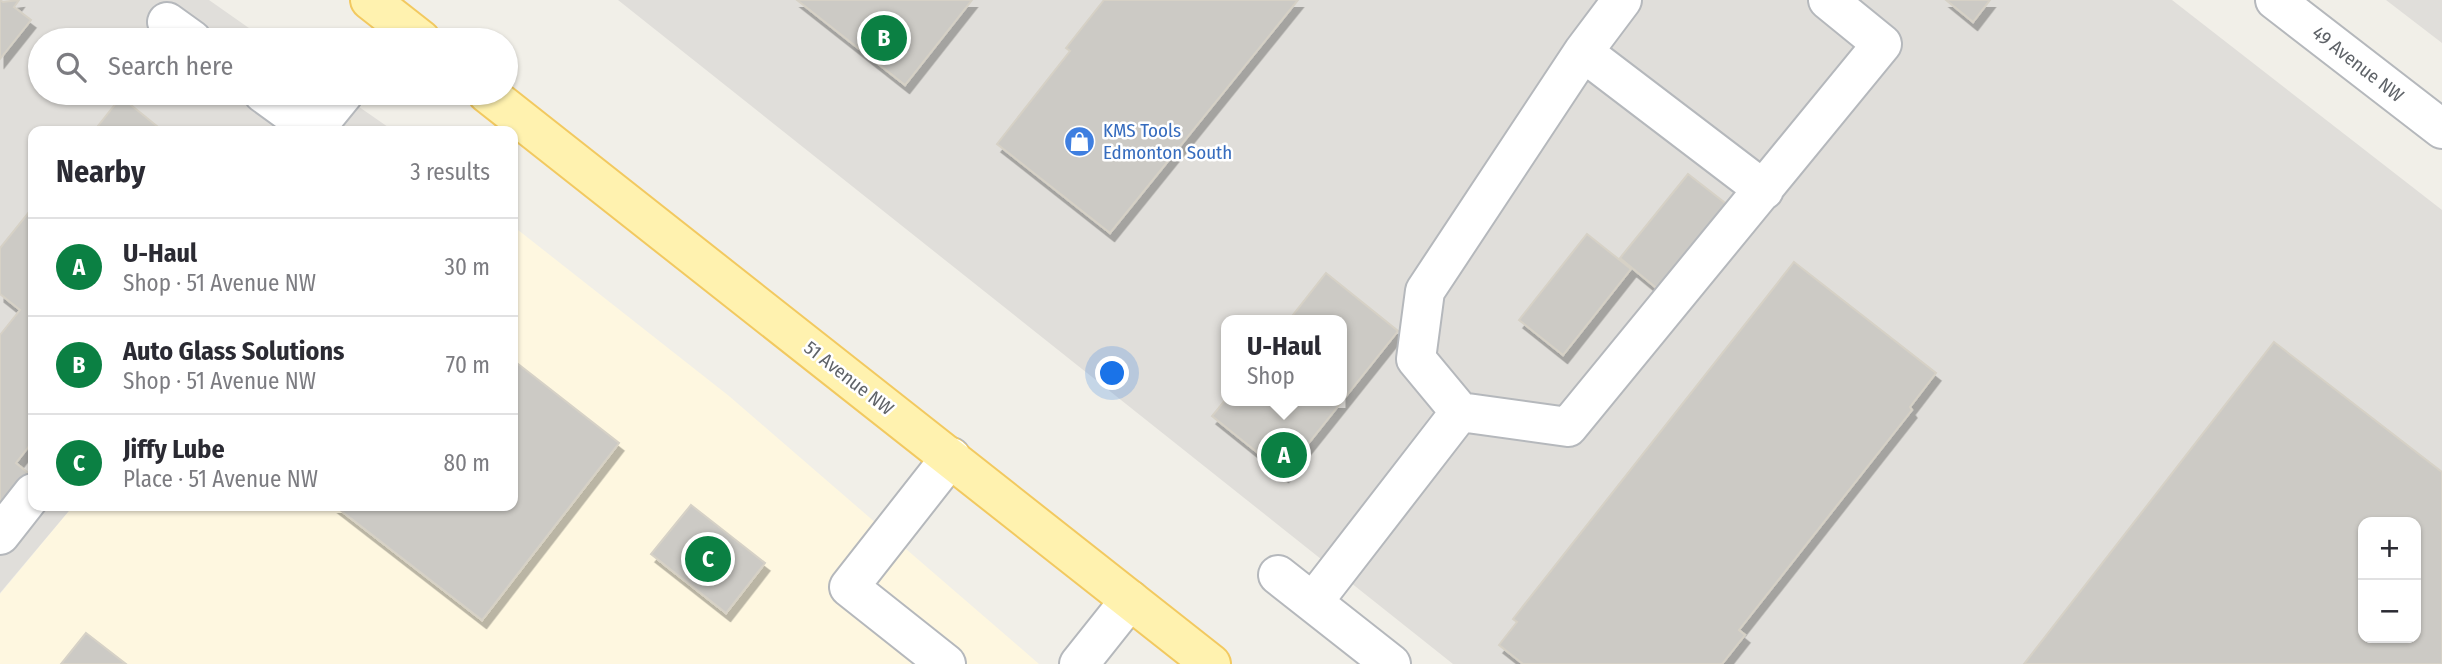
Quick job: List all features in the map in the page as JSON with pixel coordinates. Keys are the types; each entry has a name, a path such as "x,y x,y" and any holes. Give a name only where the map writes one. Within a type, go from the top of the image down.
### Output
{"main road":[{"name":"51 Avenue NW","path":"502,105 951,457 1130,600 1201,661"}],"street":[{"path":"1622,0 1583,52 1425,290 1416,359 1460,412 1567,427 1882,44 1828,0"},
{"name":"49 Avenue NW","path":"2275,0 2437,115"},
{"path":"1583,52 1764,190"},
{"path":"279,105 307,126"},
{"path":"318,126 335,105"},
{"path":"1313,602 1460,412"},
{"path":"946,664 849,587 951,457"},
{"path":"0,535 28,499"},
{"path":"1278,575 1391,664"},
{"path":"1079,664 1130,600"}],"shaded area":[{"path":"0,0 209,0 249,28 28,28 28,105 356,105 387,126 28,126 28,511 69,511 0,593"},
{"path":"618,0 2172,0 2442,210 2442,664 1453,664"},
{"path":"2386,0 2442,0 2442,43"},
{"path":"518,230 729,396 1039,664 0,664 0,594 69,511 518,511"}],"building":[{"path":"0,0 19,0 14,7 31,20 0,59"},
{"path":"797,0 972,0 905,85"},
{"path":"1104,0 1298,0 1110,233 997,144 1070,51 1066,48"},
{"path":"1946,0 1990,0 1973,22"},
{"path":"115,105 131,105 157,126 98,126"},
{"path":"1688,174 1729,206 1660,291 1620,258"},
{"path":"28,213 28,447 16,463 28,473 28,483 0,518 0,335 20,310 0,294 0,248"},
{"path":"1587,234 1631,269 1563,355 1519,320"},
{"path":"1794,262 1936,373 1910,407 1912,410 1739,630 1745,635 1722,664 1523,664 1499,645 1517,622 1513,619"},
{"path":"1326,273 1398,331 1347,395 1347,315 1293,315"},
{"path":"2274,342 2442,472 2442,664 2024,664"},
{"path":"518,364 619,443 482,620 341,511 518,511"},
{"path":"1221,405 1338,406 1284,474 1212,416"},
{"path":"691,505 765,563 726,613 651,554"},
{"path":"86,633 126,664 61,664"}],"place":[{"name":"Auto Glass Solutions","path":"884,38"},
{"name":"KMS Tools Edmonton South","path":"1080,141"},
{"name":"U-Haul","path":"1284,455"},
{"name":"Jiffy Lube","path":"708,559"}]}
